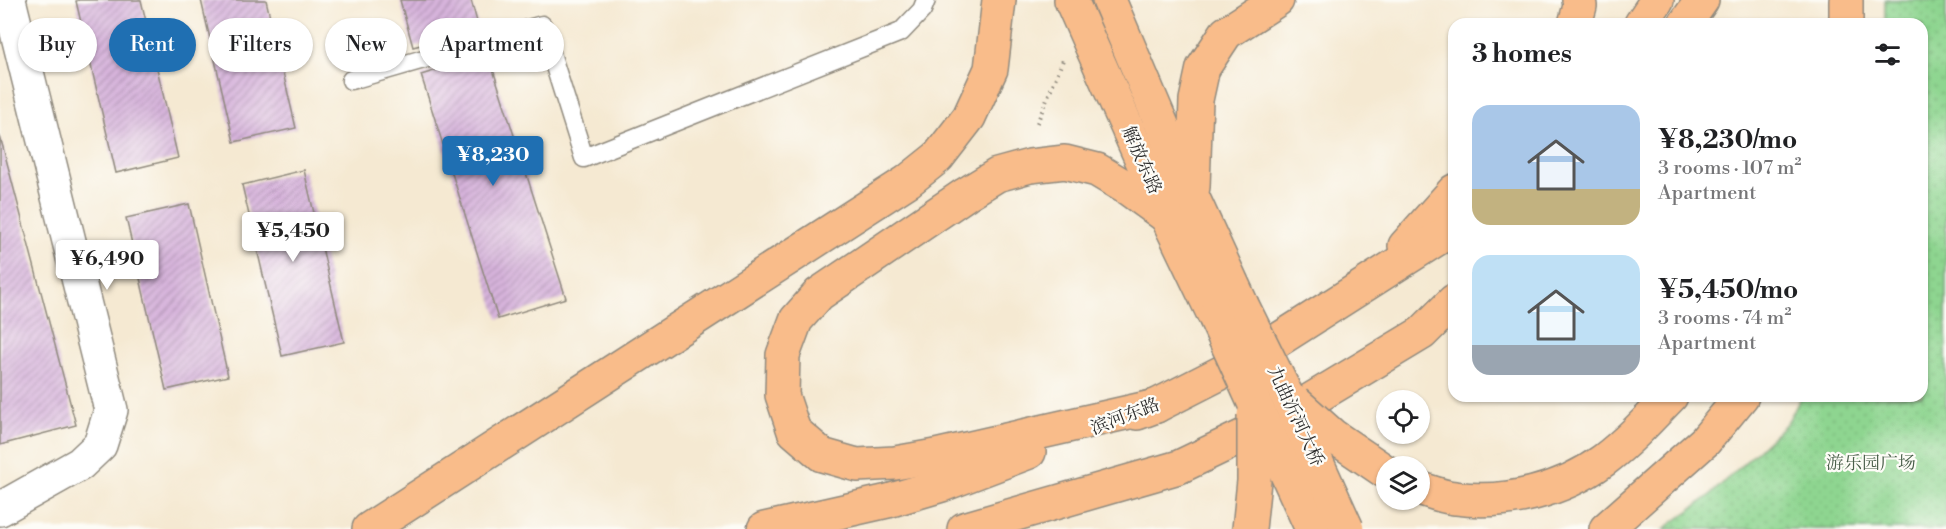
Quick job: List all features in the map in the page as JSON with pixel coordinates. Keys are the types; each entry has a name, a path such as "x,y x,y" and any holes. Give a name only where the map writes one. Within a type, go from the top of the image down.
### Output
{"main road":[{"path":"369,529 908,182 938,157 969,117 991,69 999,0"},
{"name":"解放东路","path":"1071,0 1180,207 1229,311"},
{"name":"解放东路","path":"1109,0 1180,207"},
{"path":"1156,406 935,456 895,463 857,465 822,455 794,431 782,395 783,355 796,320 819,294 997,175 1030,166 1065,162 1097,170 1127,189 1180,207 1203,68 1226,33 1277,0"},
{"path":"1577,18 1579,0"},
{"path":"1645,18 1657,0"},
{"path":"1689,18 1702,0"},
{"path":"1846,0 1846,18"},
{"path":"1379,274 1448,198"},
{"name":"滨河东路","path":"764,529 888,501 942,485 1156,406 1250,358 1448,232"},
{"path":"1422,333 1448,307"},
{"name":"九曲沂河大桥","path":"1229,311 1287,394 1347,529"},
{"name":"九曲沂河大桥","path":"1229,311 1254,404 1312,529"},
{"path":"1049,529 1281,418 1422,333 1448,314"},
{"path":"1287,394 1333,436 1376,465"},
{"path":"1430,491 1452,498 1488,501 1534,493 1567,481 1602,461 1633,435 1665,402"},
{"path":"1606,529 1705,441 1737,402"},
{"path":"1250,529 1254,481 1254,404"},
{"path":"963,529 1179,467"}],"street":[{"path":"0,509 80,464 100,445 111,410 9,0"}],"lane":[{"path":"351,81 542,25 584,158 901,32 922,10 926,0"}],"path":[{"path":"1037,123 1065,56"}],"green space":[{"name":"游乐园广场","path":"1885,0 1946,0 1946,529 1664,529 1708,497 1787,423 1799,402 1928,402 1928,18 1885,18"}],"building":[{"path":"141,0 145,18 109,18 109,72 158,72 178,158 116,173 93,72 97,72 97,18 80,18 76,1"},
{"path":"201,0 266,0 270,18 208,18 208,30"},
{"path":"400,0 471,0 476,18 419,18 419,45 413,47 407,18 405,18"},
{"path":"218,72 283,72 296,128 234,142"},
{"path":"431,72 494,72 566,298 498,319 421,75"},
{"path":"0,136 76,425 0,445"},
{"path":"304,170 344,342 282,356 242,185"},
{"path":"189,204 228,376 166,390 126,218"}]}
